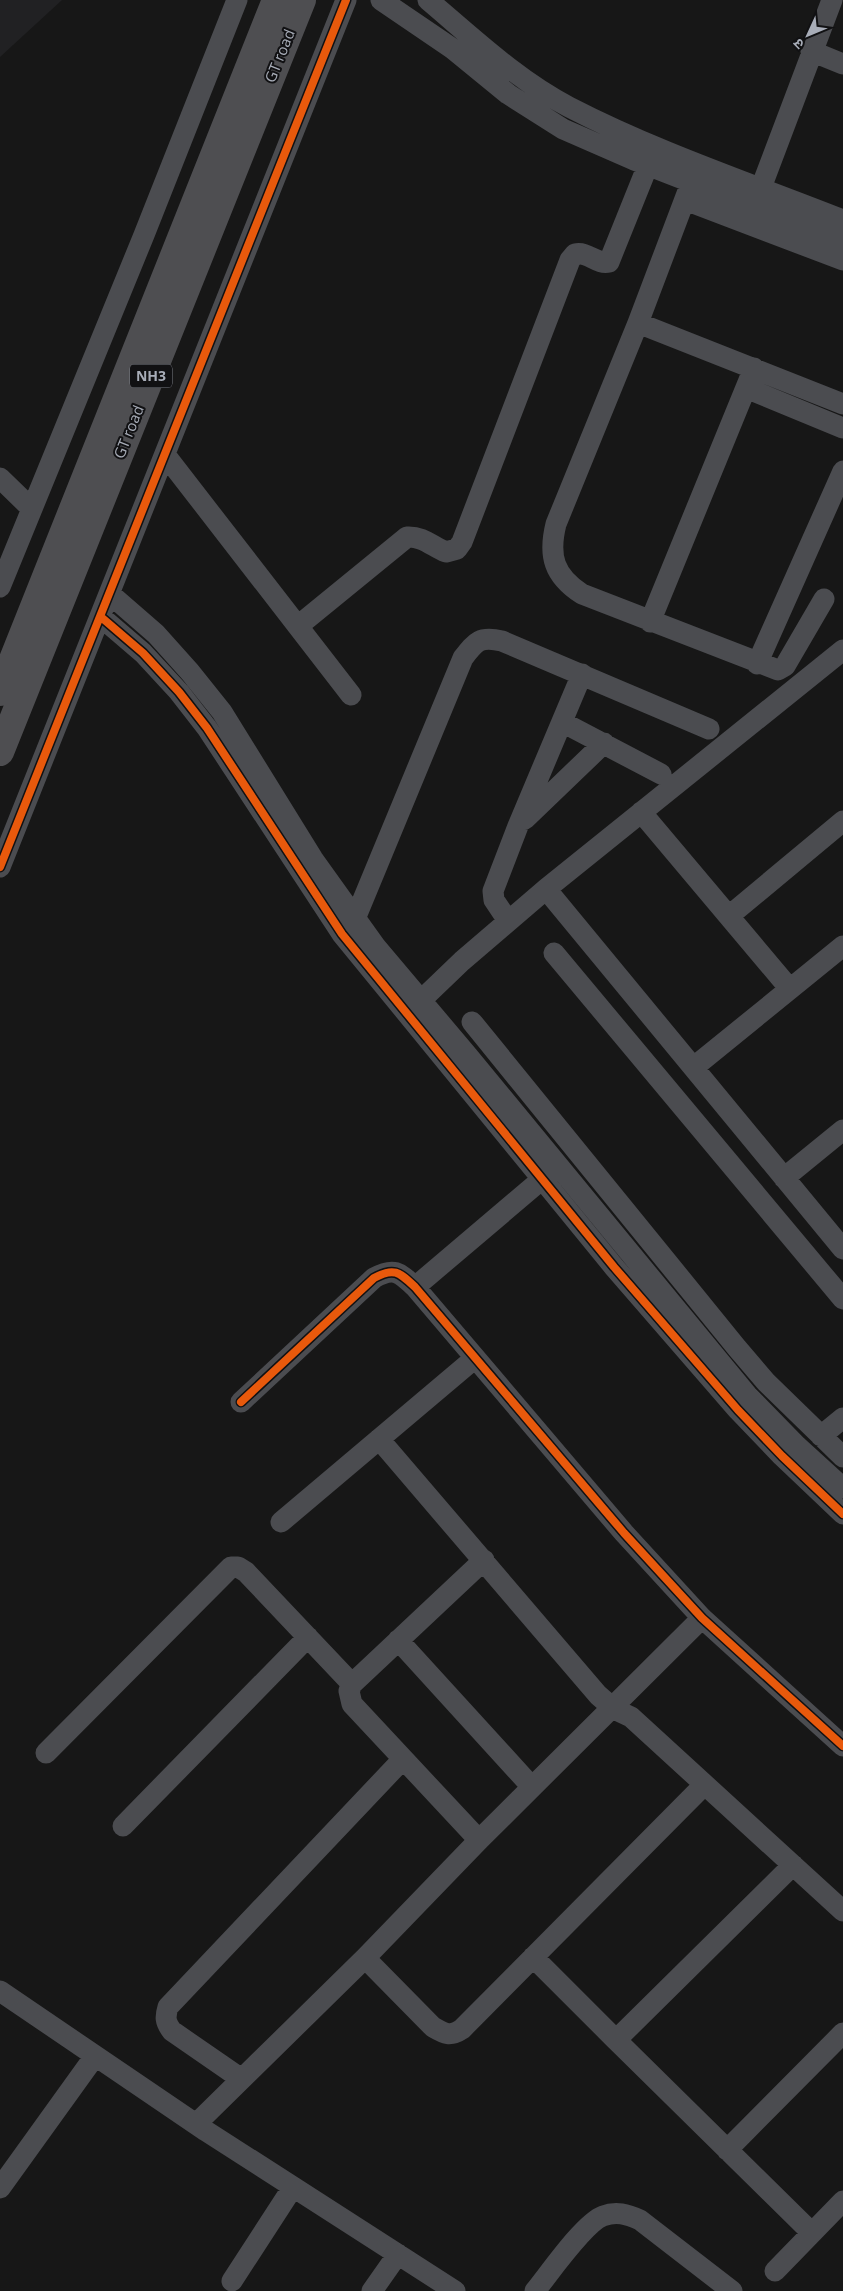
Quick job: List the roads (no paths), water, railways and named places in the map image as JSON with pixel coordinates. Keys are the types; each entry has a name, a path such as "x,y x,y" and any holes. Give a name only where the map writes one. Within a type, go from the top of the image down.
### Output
{"highway":[{"name":"GT road","path":"0,692 276,0"},
{"name":"GT road","path":"0,752 302,0"}],"street":[{"path":"0,587 237,0"},
{"path":"0,868 166,456 346,0"},
{"path":"381,0 453,49 508,94 563,129 648,165 688,191 843,260"},
{"path":"428,0 514,73 568,107 757,197 843,241"},
{"path":"757,197 832,0"},
{"path":"811,52 843,64"},
{"path":"298,626 408,537 416,536 446,552 452,552 457,549 462,542 570,260 574,254 583,253 603,263 609,262 648,165"},
{"path":"688,191 757,197 843,220"},
{"path":"688,191 638,323 556,524 552,540 557,569 572,587 650,622 757,664 778,670 785,666 824,599"},
{"path":"638,323 843,404"},
{"path":"650,622 754,368"},
{"path":"746,388 843,428"},
{"path":"166,456 351,695"},
{"path":"757,664 843,471"},
{"path":"0,478 32,509"},
{"path":"110,594 156,634 222,712 314,859 414,1007"},
{"path":"101,617 143,653 179,692 207,728 342,934 414,1007 551,1172 747,1395 797,1446 843,1488"},
{"path":"355,919 463,658 478,641 487,638 502,641 709,729"},
{"path":"414,1007 462,961 546,889 843,650"},
{"path":"508,921 494,900 493,891 518,826 582,674"},
{"path":"562,722 661,774"},
{"path":"518,826 604,743"},
{"path":"641,812 790,989"},
{"path":"729,916 843,821"},
{"path":"546,889 843,1249"},
{"path":"694,1067 843,946"},
{"path":"554,953 843,1299"},
{"path":"472,1022 736,1348 766,1382 843,1457"},
{"path":"784,1178 843,1130"},
{"path":"415,1287 551,1172"},
{"path":"551,1172 614,1267 738,1410 782,1456 843,1514"},
{"path":"241,1402 374,1278 386,1271 398,1272 415,1287 474,1359 624,1533 702,1618 843,1746"},
{"path":"282,1522 474,1359"},
{"path":"821,1436 843,1418"},
{"path":"379,1439 598,1695 614,1708 631,1717 843,1911"},
{"path":"479,1840 352,1704 349,1691 352,1684 484,1560"},
{"path":"46,1753 231,1567 238,1567 246,1572 352,1684"},
{"path":"196,2124 240,2078 366,1958 479,1840 614,1708 702,1618"},
{"path":"122,1826 308,1637"},
{"path":"398,1640 532,1787"},
{"path":"240,2078 172,2031 166,2024 165,2016 168,2007 403,1759"},
{"path":"366,1958 433,2027 446,2035 453,2035 704,1784"},
{"path":"616,2040 793,1865"},
{"path":"533,1957 812,2233"},
{"path":"0,1991 196,2124 455,2291"},
{"path":"727,2150 843,2034"},
{"path":"0,2188 95,2056"},
{"path":"232,2281 294,2187"},
{"path":"775,2271 843,2200"},
{"path":"535,2291 588,2227 601,2217 615,2213 627,2214 640,2220 732,2291"},
{"path":"372,2291 398,2254"}]}
